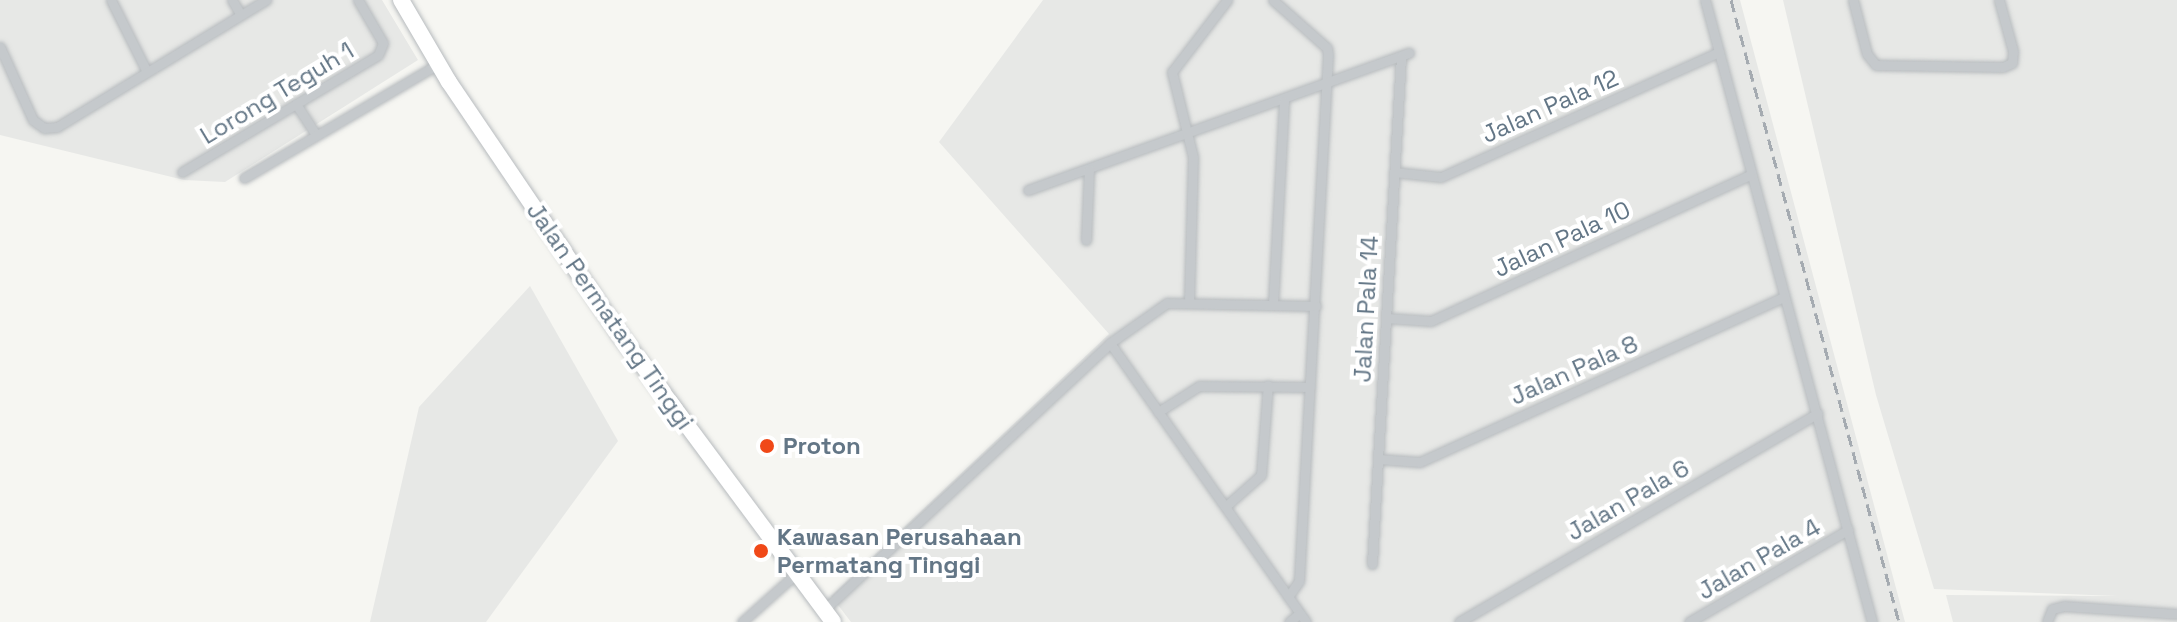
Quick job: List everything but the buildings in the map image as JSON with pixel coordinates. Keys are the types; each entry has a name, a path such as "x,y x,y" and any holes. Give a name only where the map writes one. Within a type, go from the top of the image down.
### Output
{"highway":[{"name":"Jalan Permatang Tinggi","path":"401,0 438,64 620,335 829,616"}],"street":[{"path":"111,0 147,72"},
{"path":"232,0 241,15"},
{"path":"0,47 33,120 44,128 57,127 266,0"},
{"name":"Lorong Teguh 1","path":"182,172 382,50 358,0"},
{"path":"1189,301 1193,157 1172,72 1227,0"},
{"path":"1273,0 1327,48 1316,306 1299,581 1288,597"},
{"path":"1705,0 1872,622"},
{"path":"1853,0 1867,54 1876,65 2003,67 2012,63 2013,51 1999,0"},
{"name":"Jalan Pala 12","path":"1394,172 1441,177 1719,52"},
{"name":"Jalan Pala 14","path":"1327,85 1405,55 1394,172 1372,564"},
{"path":"244,178 438,64"},
{"path":"1028,190 1327,85"},
{"path":"1273,304 1284,101"},
{"path":"296,104 316,135"},
{"path":"1086,240 1089,169"},
{"name":"Jalan Pala 10","path":"1386,318 1431,321 1750,175"},
{"name":"Jalan Pala 8","path":"1378,459 1420,462 1783,297"},
{"path":"829,616 1110,343 1172,301 1316,306"},
{"path":"1110,343 1302,618 1289,622"},
{"path":"1226,506 1261,475 1268,385"},
{"path":"1158,412 1199,386 1310,387"},
{"name":"Jalan Pala 6","path":"1459,622 1818,413"},
{"name":"Jalan Pala 4","path":"1689,622 1848,530"},
{"path":"742,622 798,572"},
{"path":"2047,622 2052,609 2064,606 2177,614"}],"shaded area":[{"path":"0,0 382,0 418,60 225,182 184,180 0,135"},
{"path":"1043,0 1740,0 1905,622 851,622 831,596 1109,334 939,142"},
{"path":"1783,0 2177,0 2177,622 1953,622 1946,595 2118,596 1934,589 1876,395"},
{"path":"530,286 618,441 486,622 370,622 419,407"}],"railway":[{"path":"1731,0 1899,622"}],"place":[{"name":"Proton","path":"767,446"},
{"name":"Kawasan Perusahaan Permatang Tinggi","path":"761,551"}]}
